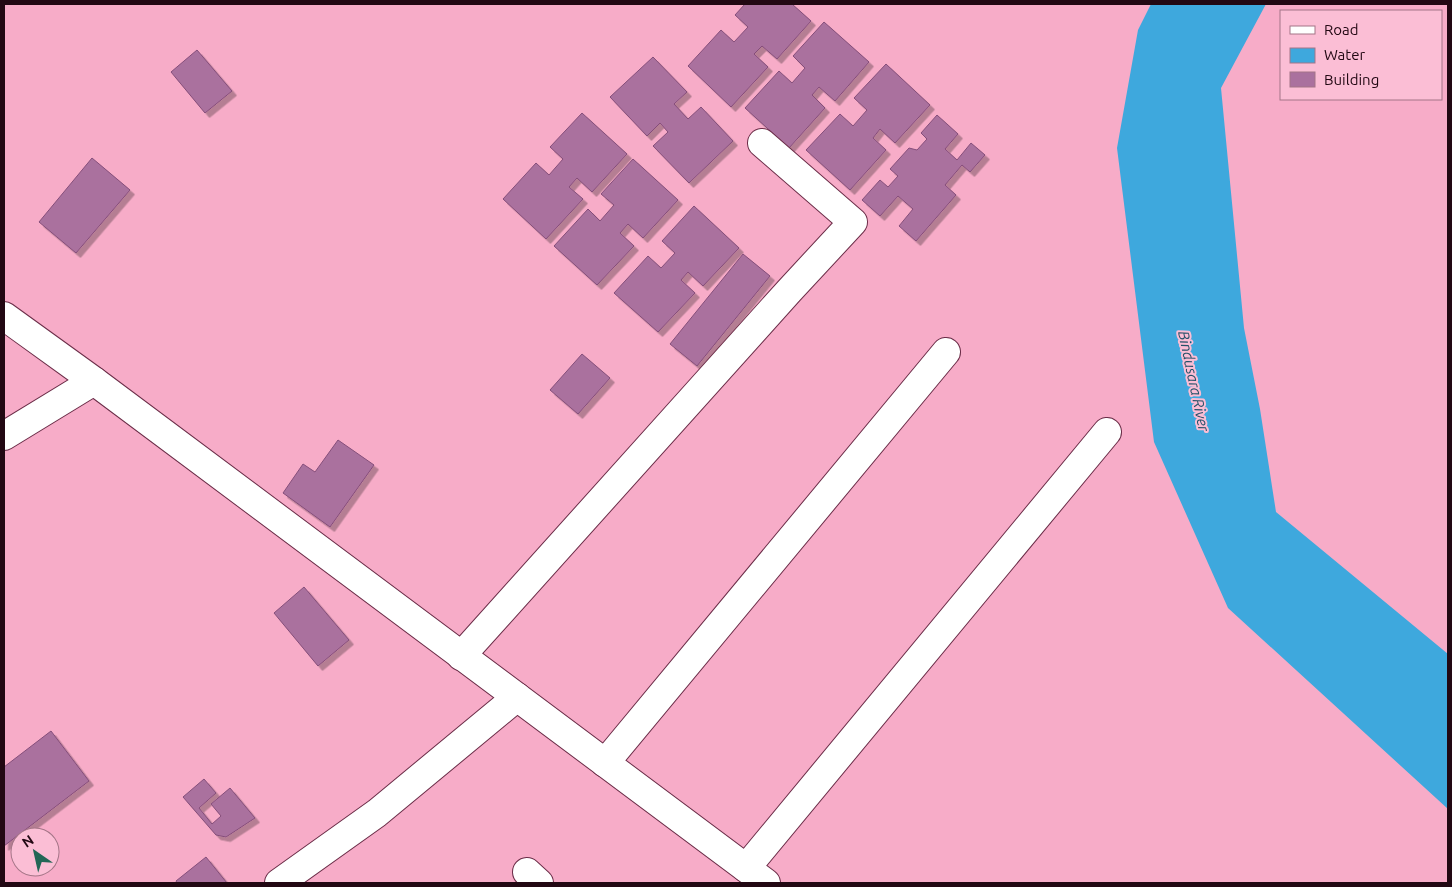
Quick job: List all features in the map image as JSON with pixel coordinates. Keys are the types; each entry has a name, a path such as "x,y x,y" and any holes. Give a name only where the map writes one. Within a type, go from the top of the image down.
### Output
{"street":[{"path":"461,656 782,298 853,222 762,144"},
{"path":"4,316 94,381 756,876 1107,432"},
{"path":"605,763 946,352"},
{"path":"4,436 94,381"},
{"path":"279,883 377,813 517,697"}],"water":[{"name":"Bindusara River","path":"1151,4 1266,4 1221,88 1244,328 1260,409 1276,512 1448,654 1448,809 1228,608 1154,442 1117,148 1138,30"}],"building":[{"path":"745,4 792,4 811,21 777,59 762,46 754,54 768,67 731,107 688,66 721,30 734,42 748,27 735,15"},
{"path":"824,22 869,62 835,101 819,87 812,95 825,108 789,148 745,108 779,71 792,83 805,68 793,56"},
{"path":"197,50 232,91 205,113 171,72"},
{"path":"653,57 687,92 674,104 688,119 701,107 733,141 689,183 653,146 668,132 660,123 647,136 610,97"},
{"path":"886,64 930,105 895,143 880,129 873,138 886,150 850,190 806,150 840,114 853,126 867,110 854,98"},
{"path":"582,113 627,154 592,192 577,178 569,187 583,199 546,239 503,199 536,163 549,175 563,159 550,147"},
{"path":"937,115 958,134 945,149 957,160 971,143 985,155 970,172 962,165 945,185 956,195 916,241 899,226 913,209 898,196 880,216 862,200 880,180 888,187 898,176 890,169 909,148 917,150 927,139 921,133"},
{"path":"92,158 130,190 76,253 39,222"},
{"path":"633,159 678,200 643,238 628,224 620,233 634,246 597,285 554,246 588,209 600,221 614,205 601,194"},
{"path":"694,206 739,248 703,286 688,272 681,280 695,293 658,332 614,293 648,256 661,268 675,253 662,241"},
{"path":"743,254 770,276 697,366 670,344"},
{"path":"582,354 610,378 578,414 550,390"},
{"path":"338,440 374,465 330,527 283,493 303,464 315,472"},
{"path":"304,587 349,640 318,666 274,613"},
{"path":"51,731 89,781 29,827 10,827 10,841 4,846 4,767"},
{"path":"204,779 216,793 199,808 212,824 221,816 211,804 230,788 255,818 226,837 216,835 183,797"},
{"path":"206,857 227,883 177,883 176,881"}]}
